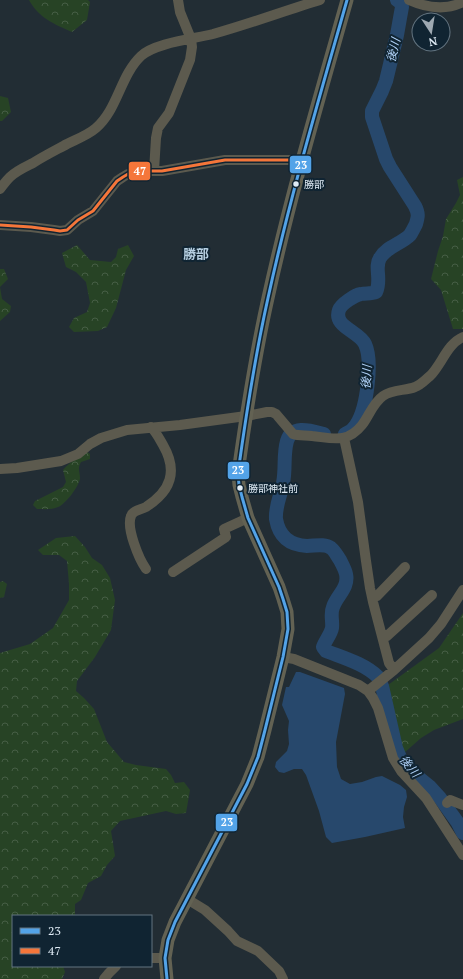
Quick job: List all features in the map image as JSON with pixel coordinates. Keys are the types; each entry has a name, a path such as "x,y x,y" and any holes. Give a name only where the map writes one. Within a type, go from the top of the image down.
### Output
{"main road":[{"path":"167,979 165,958 168,940 175,922 247,784 258,757 266,730 284,657 288,629 287,612 279,587 248,518 239,485 238,473 253,370 268,298 302,160 346,0"}],"street":[{"path":"154,171 158,128 169,113 188,66 192,47 191,39 181,16 178,0"},
{"path":"0,189 10,177 20,170 97,128 115,101 126,76 134,63 151,50 234,27 320,0"},
{"path":"408,0 418,4 442,8 451,7 463,2"},
{"path":"0,225 60,231 67,230 78,220 92,211 117,181 128,174 140,171 162,171 225,160 302,160"},
{"path":"0,469 17,468 61,461 78,454 101,438 127,430 180,425 267,412 276,414 292,432 331,439 344,438 354,434 383,396 390,392 420,385 431,374 452,345 458,339 463,337"},
{"path":"146,569 137,553 131,533 131,516 146,507 167,488 170,479 171,466 167,452 151,427"},
{"path":"344,438 358,502 372,597 390,663 394,670"},
{"path":"173,572 226,537 224,529 248,518"},
{"path":"372,597 377,596 405,568"},
{"path":"368,691 430,638 463,590"},
{"path":"383,638 432,595"},
{"path":"284,657 294,659 359,685 368,691 374,698 378,708 393,758 401,770 426,798 463,855"},
{"path":"447,803 450,800 463,805"},
{"path":"187,899 205,910 237,941 258,951 279,970 283,979"},
{"path":"152,958 165,958"},
{"path":"104,979 115,967"}],"green space":[{"path":"29,0 88,0 90,2 87,20 72,32 42,16"},
{"path":"0,96 8,98 11,112 2,121 0,121"},
{"path":"463,177 463,329 453,329 441,290 431,279 443,236 446,219 460,195 457,180"},
{"path":"77,245 90,260 111,262 116,257 118,249 128,245 134,256 126,270 116,308 107,327 98,331 74,332 69,327 74,318 87,312 90,303 86,282 76,272 66,267 62,253"},
{"path":"0,269 4,269 8,279 0,287"},
{"path":"0,287 2,299 11,306 10,312 0,321"},
{"path":"86,451 90,454 90,459 81,462 79,468 79,481 75,490 68,499 56,508 37,509 33,505 35,501 63,487 66,482 63,470"},
{"path":"75,536 92,558 102,565 110,578 115,600 111,630 95,657 77,681 76,691 94,709 107,742 124,762 166,769 175,783 184,782 190,790 186,813 176,814 166,811 120,821 111,831 115,856 107,865 101,876 88,883 81,900 75,904 75,915 12,915 12,967 63,967 65,972 62,979 0,979 0,653 30,644 53,628 69,600 67,561 59,555 43,555 38,550 56,538"},
{"path":"3,581 7,584 4,597 0,598 0,582"},
{"path":"463,613 463,719 434,730 421,738 404,753 398,748 393,727 387,694 388,685 439,648"}],"water":[{"path":"296,672 300,672 344,688 345,694 336,742 337,767 341,779 350,784 382,776 400,785 406,790 407,797 403,817 405,828 332,843 326,837 319,811 306,775 302,769 294,769 284,773 279,772 275,767 276,762 287,751 289,744 289,721 282,705 286,687 289,687"}],"waterway":[{"name":"後川","path":"345,434 355,427 360,418 368,385 369,362 365,344 358,336 343,325 338,316 339,310 345,303 355,296 376,292 378,287 378,262 380,258 386,251 410,235 418,217 415,206 386,159 372,117 372,111 386,81 397,35 402,7 401,3 397,0"},
{"name":"後川","path":"324,434 303,430 293,432 287,441 284,478 277,505 277,525 282,535 290,542 307,546 328,546 334,551 340,560 346,572 346,583 333,607 332,628 323,647 326,651 367,668 378,677"},
{"name":"後川","path":"382,686 396,748 401,760 440,798 458,823 463,833"}],"transit line":[{"name":"23","path":"167,979 165,958 168,940 175,922 247,784 258,757 283,657 288,629 287,612 279,587 248,518 239,485 238,473 263,320 305,148 347,0"},
{"name":"47","path":"0,225 60,231 67,230 78,220 93,211 117,181 128,174 140,171 162,171 225,160 302,160"}],"place":[{"name":"勝部","path":"296,184"},
{"name":"勝部神社前","path":"240,488"}],"district":[{"name":"勝部","path":"196,254"}]}
